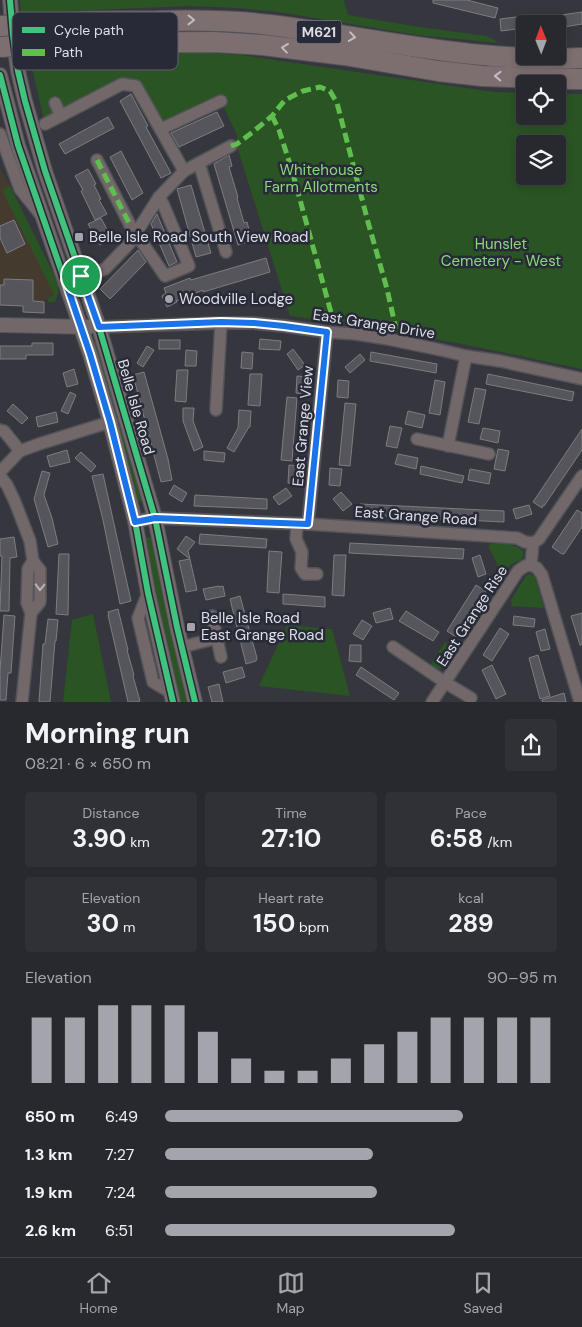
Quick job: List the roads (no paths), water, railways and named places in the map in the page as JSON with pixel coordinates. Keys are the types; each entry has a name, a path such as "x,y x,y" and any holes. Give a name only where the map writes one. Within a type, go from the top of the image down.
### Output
{"highway":[{"name":"M621","path":"178,20 229,21 310,30 461,54 507,58 582,58"},
{"name":"M621","path":"178,42 243,44 344,54 482,76 582,79"}],"street":[{"name":"Belle Isle Road","path":"10,0 12,23"},
{"name":"Belle Isle Road","path":"18,71 39,125 45,171 99,327 155,518 182,647 196,702"},
{"path":"0,73 18,71"},
{"name":"Belle Isle Road","path":"0,73 18,145 90,354 110,422 135,522 148,593 171,697"},
{"path":"39,125 61,116 122,84 136,86 184,171"},
{"path":"161,129 221,101"},
{"path":"55,103 61,116"},
{"name":"Belle Isle Road","path":"39,125 0,134 20,190 43,218"},
{"path":"65,280 105,269 120,255 159,197 184,171 231,146"},
{"path":"97,160 130,225 165,276 189,266 159,197"},
{"path":"200,163 226,252"},
{"path":"216,410 221,322"},
{"name":"East Grange Drive","path":"99,327 221,322 284,326 356,334 500,361 582,379"},
{"path":"0,325 99,327"},
{"name":"East Grange View","path":"303,524 327,332"},
{"path":"448,446 466,356"},
{"path":"0,472 20,451 110,422"},
{"path":"0,430 4,430 20,451"},
{"path":"417,439 489,454"},
{"path":"0,476 7,485 24,523 30,541 33,561 28,569 27,603 31,613 22,702"},
{"path":"533,543 539,539 582,476"},
{"name":"East Grange Road","path":"135,522 155,518 303,524 517,538 533,543"},
{"path":"303,524 296,540 302,552 301,568 305,574 317,574"},
{"name":"East Grange Rise","path":"432,702 518,571 525,566 531,565 533,543"},
{"path":"531,565 537,568 542,575 580,702"},
{"path":"212,616 222,657"},
{"path":"182,647 217,638"},
{"path":"392,647 470,698"}],"place":[{"name":"Belle Isle Road South View Road","path":"79,237"},
{"name":"Woodville Lodge","path":"169,299"},
{"name":"Belle Isle Road East Grange Road","path":"191,627"}],"park label":[{"name":"Whitehouse Farm Allotments","path":"321,178"},
{"name":"Hunslet Cemetery - West","path":"501,252"}]}
